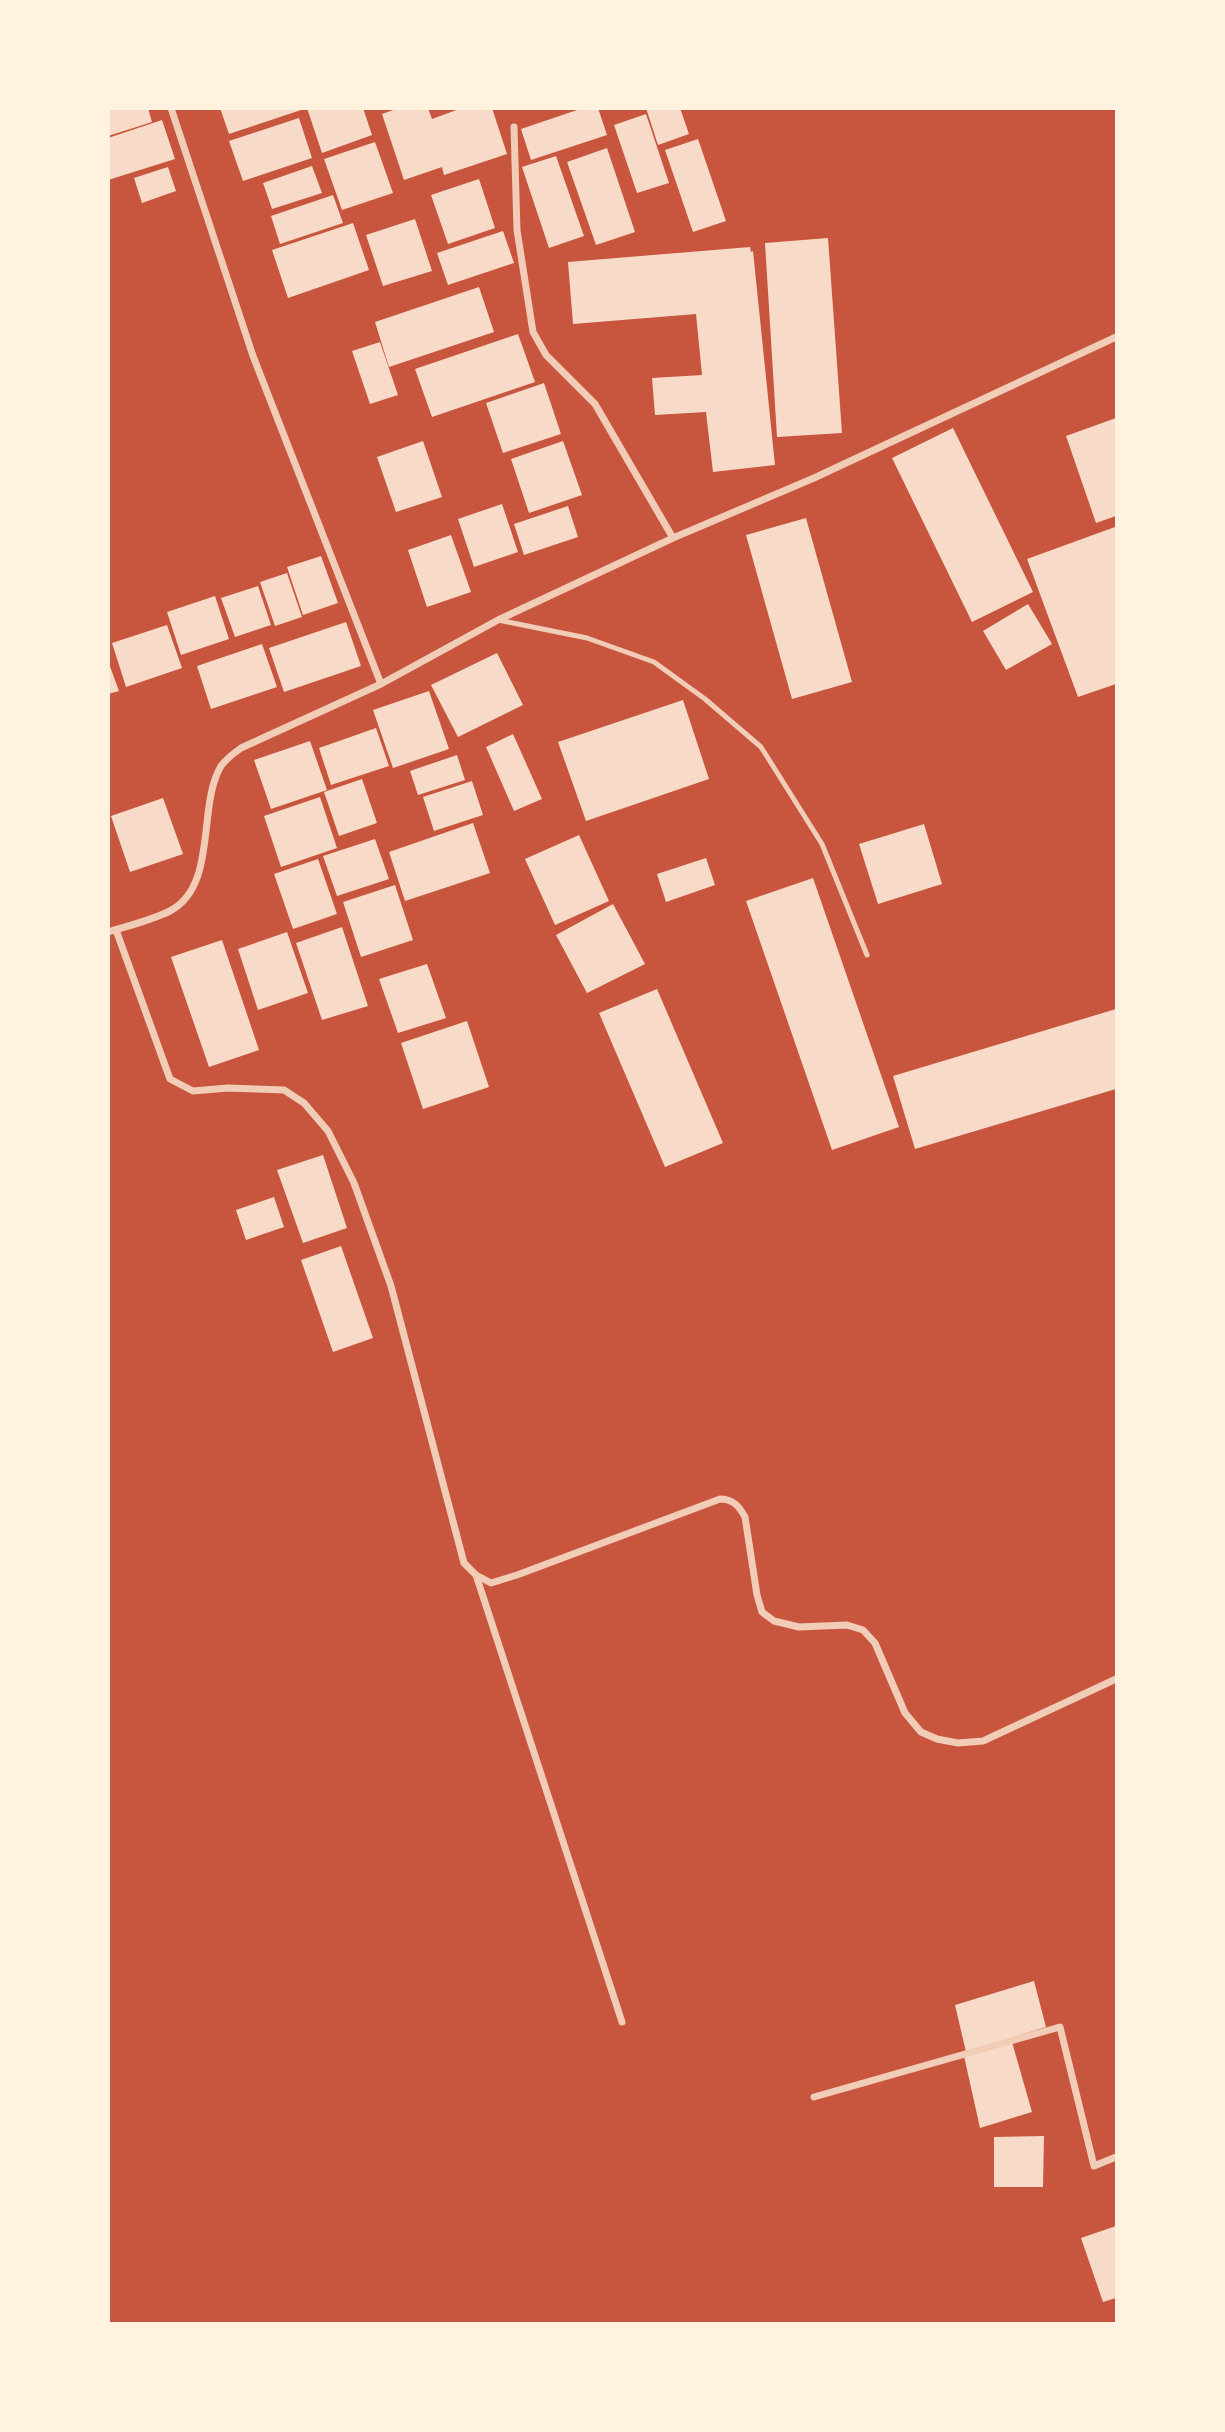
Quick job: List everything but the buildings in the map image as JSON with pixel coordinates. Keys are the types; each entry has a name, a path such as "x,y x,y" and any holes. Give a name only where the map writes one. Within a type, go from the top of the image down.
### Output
{"street":[{"path":"171,108 253,356 381,684"},
{"path":"514,127 517,230 533,332 546,355 595,404 673,538"},
{"path":"1116,337 814,478 673,538 498,620 381,684 241,748 222,764 214,782 204,852 195,883 183,900 171,910 112,931 170,1079 193,1091 228,1088 284,1090 304,1103 328,1130 354,1183 391,1286 464,1563 476,1576 491,1583 720,1499 729,1499 739,1507 745,1517 762,1612 774,1621 799,1627 847,1625 863,1630 875,1643 905,1713 921,1732 937,1739 958,1743 983,1741 1116,1679"},
{"path":"476,1576 622,2022"},
{"path":"814,2097 1060,2027 1094,2166 1116,2157"}],"lane":[{"path":"498,620 587,638 654,662 705,699 761,747 822,844 867,955"}]}
